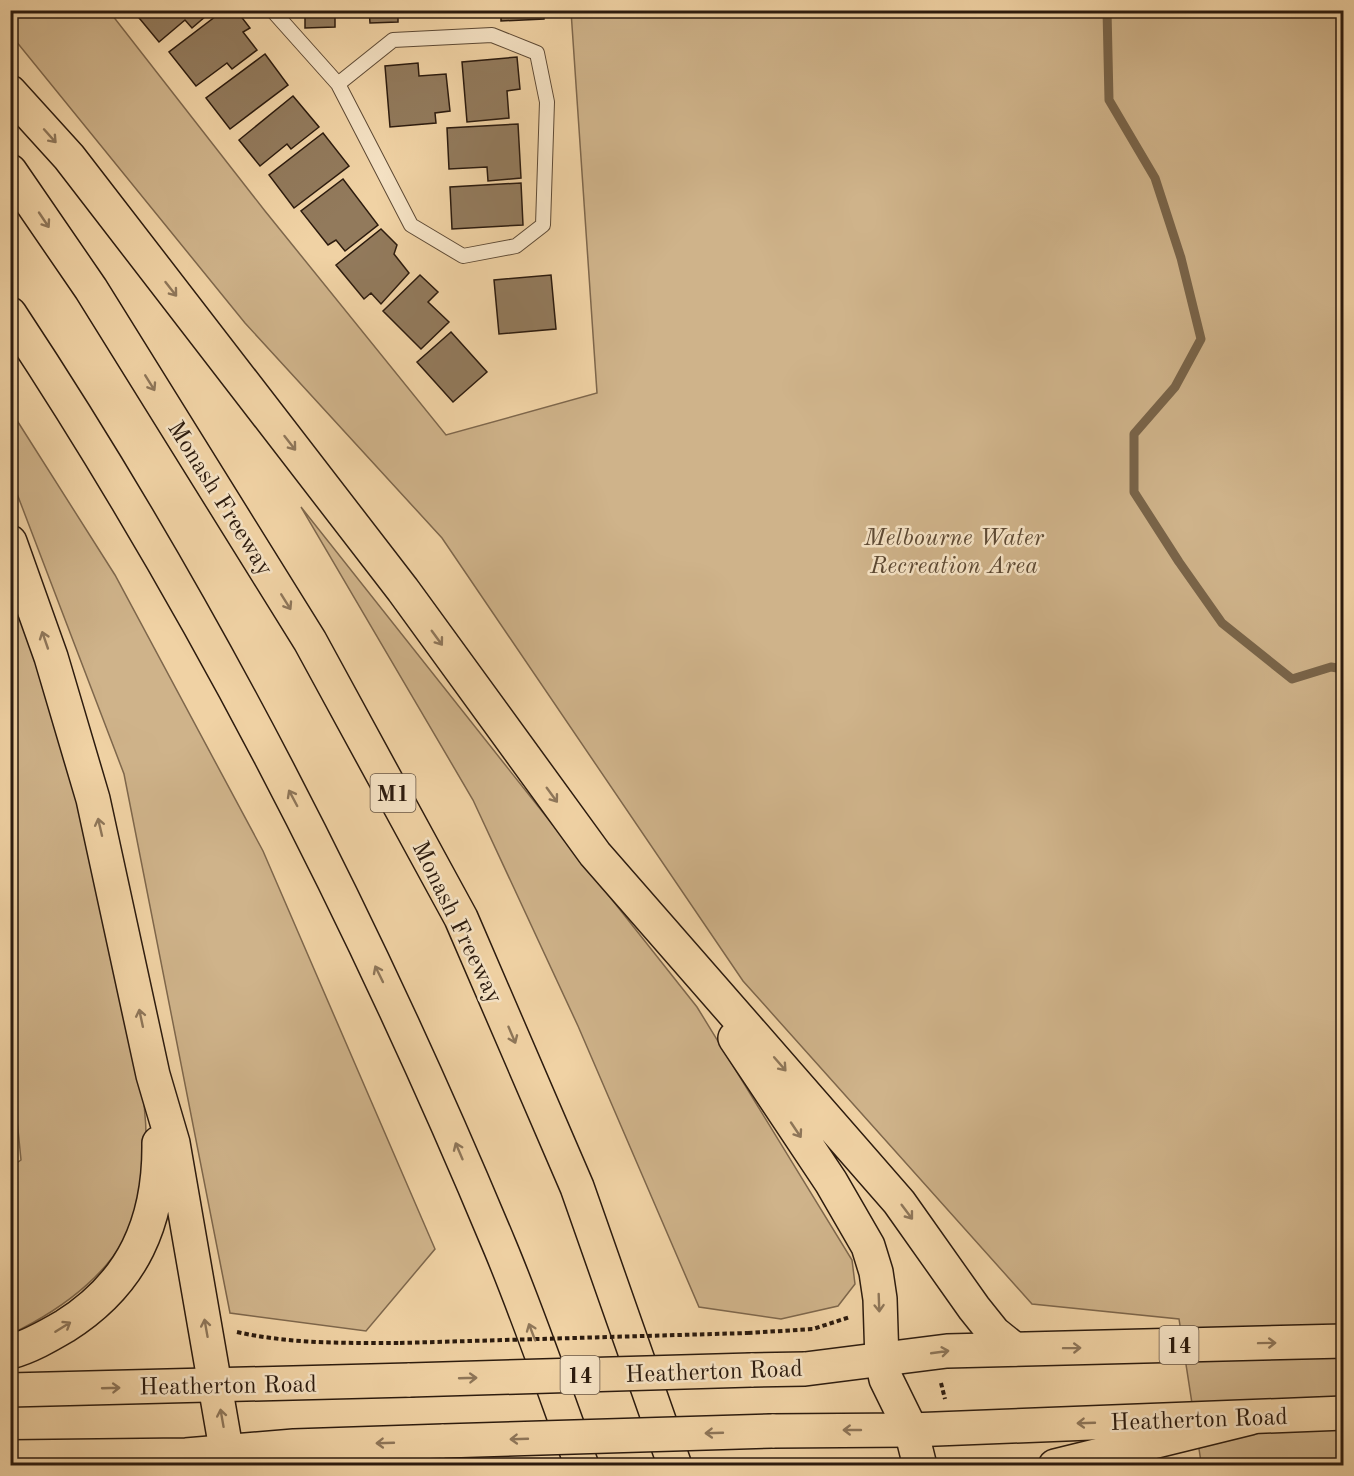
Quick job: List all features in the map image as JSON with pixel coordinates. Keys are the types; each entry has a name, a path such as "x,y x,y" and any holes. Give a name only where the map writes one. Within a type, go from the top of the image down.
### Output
{"main road":[{"path":"10,92 77,166 403,590 595,854 892,1193 933,1246 974,1308 994,1333 1014,1349"},
{"name":"Monash Freeway","path":"10,171 92,289 310,641 461,918 577,1187 675,1466"},
{"path":"10,314 61,390 188,605 299,808 419,1058 502,1251 582,1466"},
{"path":"10,542 51,657 93,799 153,1075 172,1143 228,1458"},
{"path":"670,942 856,1222 876,1272 880,1299 882,1361 886,1379 911,1430 920,1466"},
{"path":"10,1352 50,1335 79,1317 122,1274 138,1251 155,1206 159,1178 159,1144 153,1075"},
{"name":"Heatherton Road","path":"10,1390 805,1369 947,1351 1344,1341"},
{"name":"Heatherton Road","path":"10,1457 186,1455 228,1458 444,1441 772,1431 911,1430 1344,1413"},
{"path":"1055,1466 1250,1418"}],"lane":[{"path":"272,10 338,84 411,225 463,256 516,246 543,225 547,102 537,53 492,35 393,40 338,84"}],"path":[{"path":"229,1330 281,1340 400,1343 748,1333 813,1329 854,1316"},
{"path":"940,1373 947,1406"}],"green space":[{"name":"Melbourne Water Recreation Area","path":"10,11 109,11 265,211 446,435 597,393 571,11 1343,11 1343,1465 1184,1465 1201,1462 1179,1319 1032,1304 743,981 442,538 245,323 11,35"},
{"path":"11,411 115,575 263,851 435,1249 366,1331 230,1313 124,774 11,478"},
{"path":"301,507 697,1007 852,1260 855,1284 838,1306 781,1319 699,1307 578,1026 473,800"},
{"path":"10,580 67,750 79,799 142,1087 146,1149 144,1180 137,1211 129,1232 117,1251 87,1285 50,1312 11,1334 11,1167 21,1160 10,1049"}],"building":[{"path":"138,10 213,10 192,28 185,20 159,42 135,13"},
{"path":"224,10 236,10 250,28 243,32 257,50 232,69 227,63 196,86 169,52"},
{"path":"305,10 351,10 351,17 335,17 335,27 305,28"},
{"path":"369,10 414,10 414,16 398,17 398,22 370,23"},
{"path":"420,10 472,10 472,13 420,17"},
{"path":"501,10 544,10 544,19 501,21"},
{"path":"265,54 288,85 230,129 206,98"},
{"path":"517,57 520,89 507,91 509,118 467,122 462,62"},
{"path":"418,63 419,76 446,74 450,111 435,113 436,123 390,127 385,66"},
{"path":"293,96 319,127 291,149 287,144 260,166 239,140"},
{"path":"518,124 521,178 488,181 487,167 449,169 447,128"},
{"path":"323,133 349,166 294,208 269,175"},
{"path":"343,179 378,225 345,251 336,240 328,245 301,211"},
{"path":"521,183 523,225 452,229 450,187"},
{"path":"381,229 397,245 394,254 409,273 381,304 371,293 364,299 336,265"},
{"path":"420,275 438,292 428,302 449,322 421,349 383,311"},
{"path":"551,275 556,329 499,334 494,280"},
{"path":"451,332 487,372 453,402 417,362"}],"waterway":[{"path":"1107,10 1109,100 1155,178 1181,258 1201,339 1175,387 1134,434 1134,492 1222,623 1292,679 1331,667 1344,669"}]}
